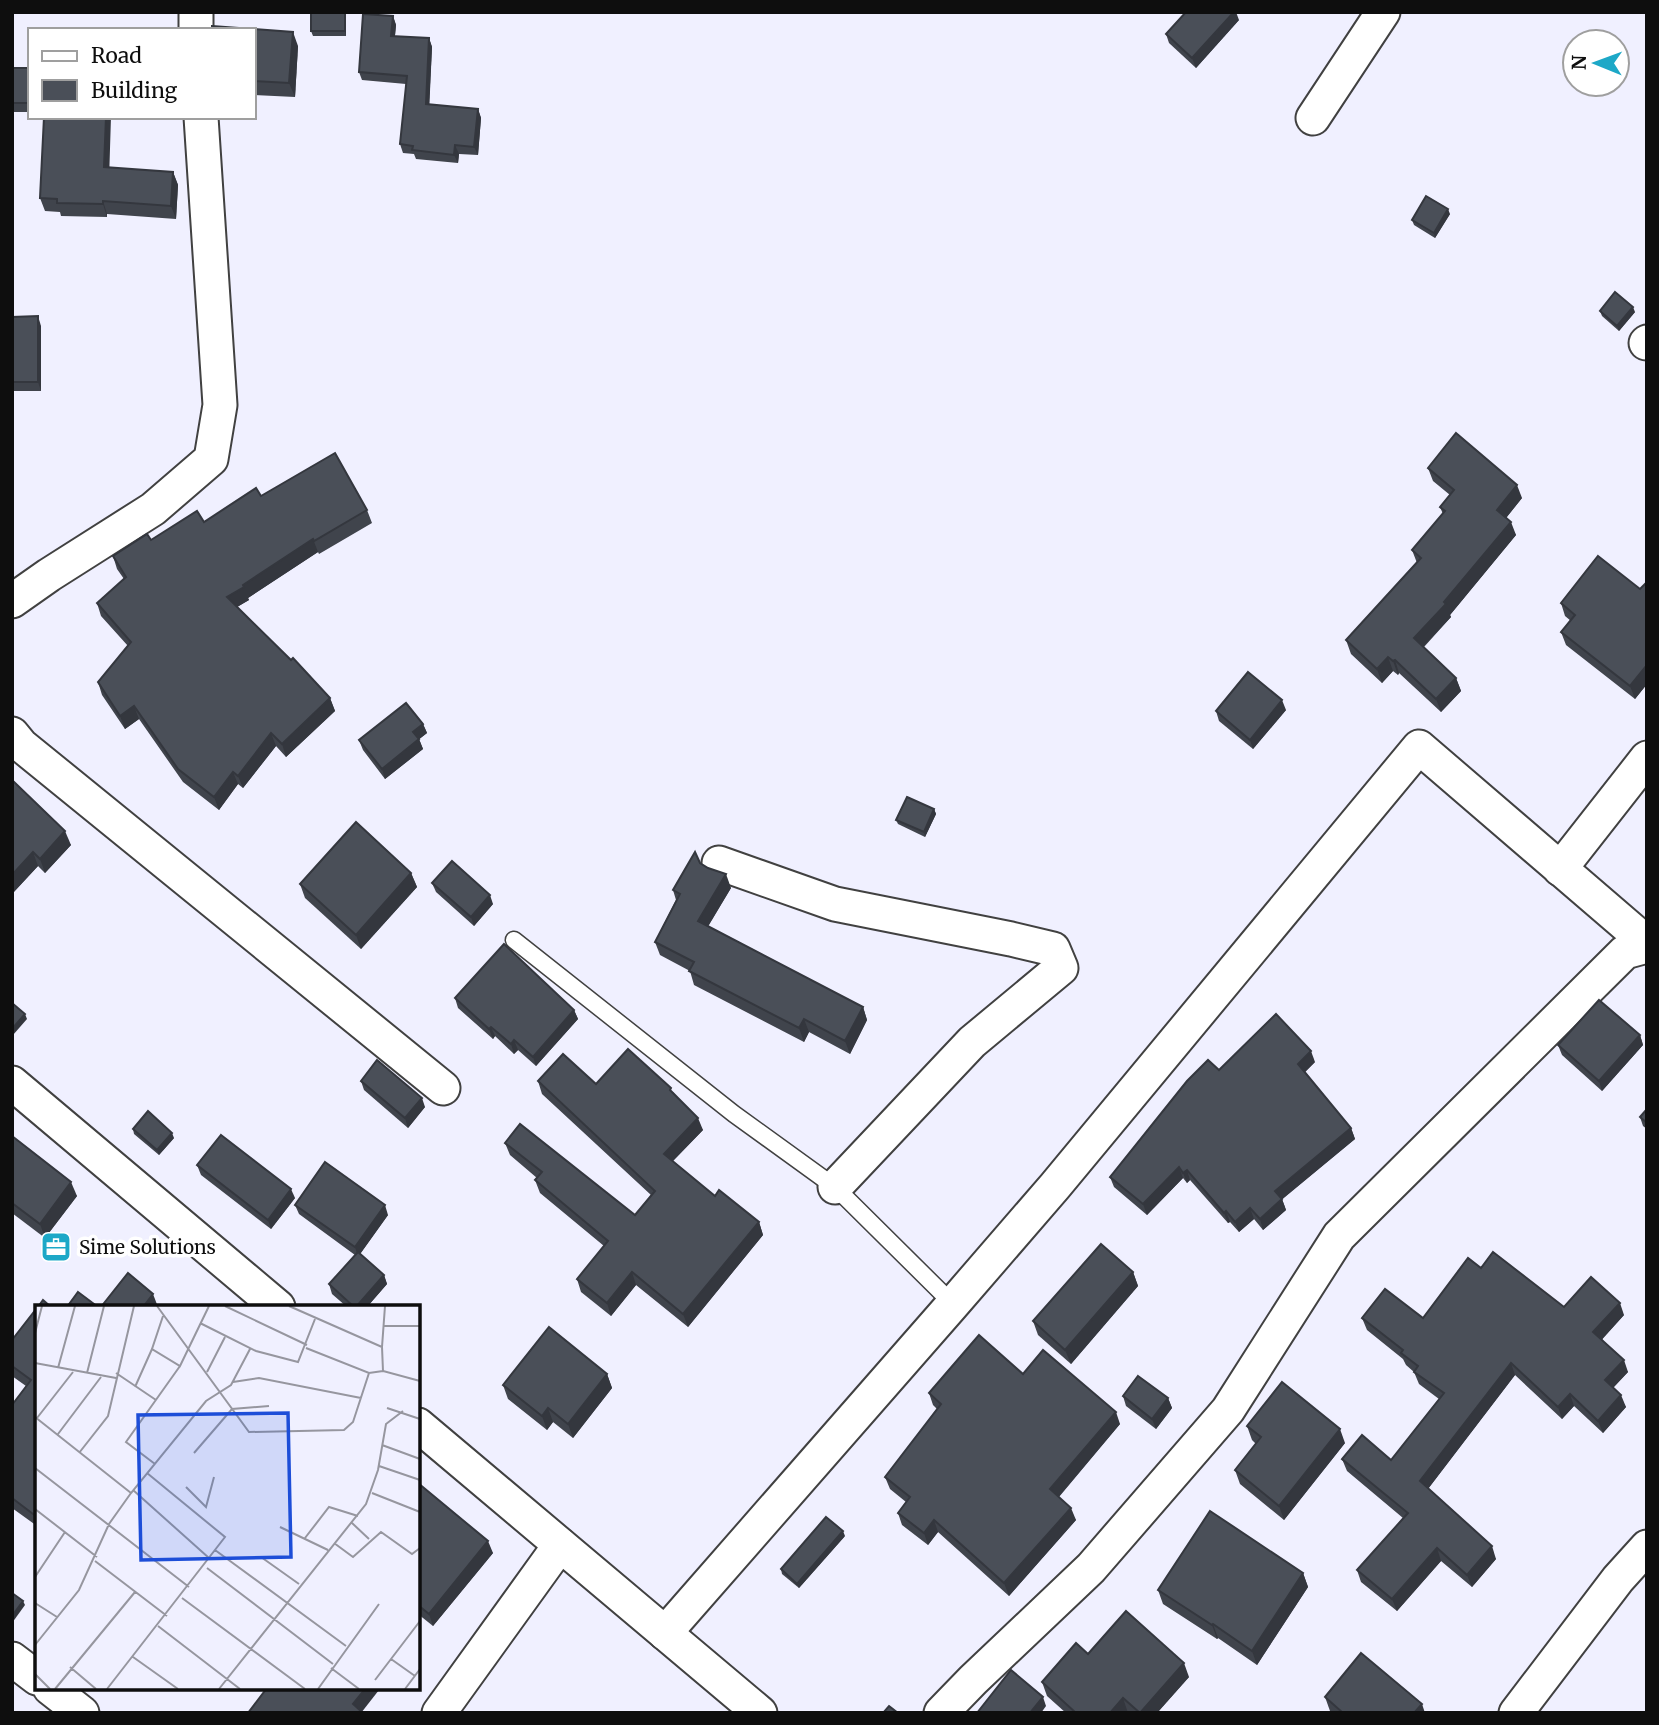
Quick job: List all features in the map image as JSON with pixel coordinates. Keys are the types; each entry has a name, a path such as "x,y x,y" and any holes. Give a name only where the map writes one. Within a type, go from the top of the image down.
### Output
{"street":[{"path":"1313,118 1383,12"},
{"path":"12,601 153,509 211,458 220,405 201,119"},
{"path":"12,734 21,745 443,1088"},
{"path":"665,1633 1064,1175 1419,747 1647,945"},
{"path":"1560,869 1647,758"},
{"path":"719,863 835,904 1053,949 1061,968 972,1041 835,1187"},
{"path":"941,1713 1091,1568 1228,1410 1339,1236 1625,952 1647,945"},
{"path":"12,1083 276,1305"},
{"path":"420,1427 760,1713"},
{"path":"439,1713 560,1545"},
{"path":"1516,1713 1618,1579 1647,1547"},
{"path":"12,1659 35,1676"},
{"path":"53,1690 82,1713"}],"lane":[{"path":"514,940 734,1114 835,1187 953,1304"}],"building":[{"path":"311,12 345,12 345,31 311,31"},
{"path":"1186,12 1234,12 1192,58 1166,34"},
{"path":"363,14 393,16 391,36 429,38 426,104 478,109 474,147 455,145 454,155 412,150 413,146 400,144 407,76 359,72"},
{"path":"256,29 293,32 289,83 256,81"},
{"path":"12,68 28,68 28,103 12,103"},
{"path":"44,119 106,119 104,167 173,172 171,206 103,201 103,204 57,203 57,199 40,198"},
{"path":"1426,196 1448,209 1434,233 1412,220"},
{"path":"1615,292 1633,307 1617,326 1600,311"},
{"path":"38,316 38,382 12,382 12,317"},
{"path":"1456,433 1517,485 1497,510 1511,522 1444,602 1446,604 1414,638 1456,678 1436,699 1395,660 1388,657 1377,669 1346,640 1421,558 1412,550 1445,511 1440,507 1454,490 1428,468"},
{"path":"335,453 367,510 314,541 313,539 227,597 291,660 293,658 330,698 282,744 271,733 238,776 233,772 214,797 178,769 134,706 120,716 98,682 131,642 97,603 126,577 113,556 147,534 151,540 197,511 204,522 256,488 261,496"},
{"path":"1598,556 1640,589 1647,582 1647,665 1630,686 1561,632 1575,615 1561,603"},
{"path":"1248,672 1282,700 1250,740 1216,711"},
{"path":"406,703 423,724 413,732 419,739 382,769 359,740"},
{"path":"12,780 65,831 40,859 33,852 12,875"},
{"path":"907,797 934,809 924,832 896,820"},
{"path":"356,822 411,873 356,935 300,884"},
{"path":"695,852 700,863 726,874 698,921 863,1007 845,1041 804,1019 799,1028 689,971 694,962 655,942 680,894 673,890"},
{"path":"452,861 490,895 471,917 432,883"},
{"path":"504,944 574,1010 533,1057 514,1040 511,1044 491,1027 489,1029 455,998"},
{"path":"1599,1000 1640,1035 1599,1081 1558,1045"},
{"path":"12,1003 25,1014 12,1029"},
{"path":"1276,1014 1311,1051 1298,1064 1351,1128 1275,1191 1282,1199 1260,1219 1250,1208 1235,1222 1187,1170 1183,1173 1179,1167 1143,1204 1110,1177 1187,1081 1208,1060 1219,1070"},
{"path":"628,1049 671,1088 698,1118 664,1154 715,1196 719,1190 759,1222 683,1314 632,1272 607,1303 577,1279 608,1241 535,1180 542,1172 505,1143 520,1124 635,1215 655,1191 538,1081 563,1054 596,1084"},
{"path":"377,1060 422,1098 405,1118 361,1081"},
{"path":"1647,1109 1647,1123 1640,1117"},
{"path":"148,1111 172,1133 157,1150 133,1129"},
{"path":"221,1135 291,1189 268,1220 197,1165"},
{"path":"12,1136 71,1182 40,1224 12,1203"},
{"path":"325,1162 385,1205 355,1247 295,1205"},
{"path":"1101,1244 1133,1272 1065,1350 1033,1321"},
{"path":"358,1252 384,1275 358,1305 352,1305 329,1284"},
{"path":"1493,1252 1564,1307 1591,1277 1620,1303 1593,1332 1624,1360 1605,1380 1621,1395 1598,1421 1570,1394 1558,1407 1511,1363 1420,1481 1492,1546 1467,1575 1437,1548 1392,1599 1357,1570 1408,1513 1342,1459 1362,1435 1391,1460 1444,1393 1414,1372 1418,1366 1401,1353 1403,1350 1362,1318 1385,1289 1423,1318 1468,1258 1481,1268"},
{"path":"128,1273 153,1294 145,1305 103,1305"},
{"path":"78,1292 95,1305 68,1305"},
{"path":"35,1311 35,1515 12,1498 12,1405 31,1380 12,1366 12,1340"},
{"path":"549,1327 607,1374 568,1424 548,1408 542,1416 503,1385"},
{"path":"979,1335 1023,1374 1043,1350 1116,1412 1050,1489 1071,1508 1004,1583 934,1520 924,1533 898,1513 910,1497 885,1477 941,1404 929,1393"},
{"path":"1138,1376 1168,1398 1152,1419 1123,1396"},
{"path":"1282,1382 1340,1429 1279,1506 1235,1470 1261,1437 1247,1426"},
{"path":"420,1485 488,1541 429,1614 420,1607"},
{"path":"1210,1511 1303,1573 1252,1651 1158,1590"},
{"path":"826,1517 843,1531 797,1584 781,1569"},
{"path":"12,1593 23,1601 12,1616"},
{"path":"1126,1611 1184,1663 1140,1713 1123,1698 1110,1713 1076,1713 1042,1682 1076,1643 1088,1654"},
{"path":"1361,1653 1422,1704 1414,1713 1343,1713 1325,1697"},
{"path":"1011,1670 1043,1697 1030,1713 977,1713"},
{"path":"265,1690 364,1690 353,1704 363,1713 248,1713"},
{"path":"889,1706 898,1713 883,1713"}],"place":[{"name":"Sime Solutions","path":"56,1247"}]}
